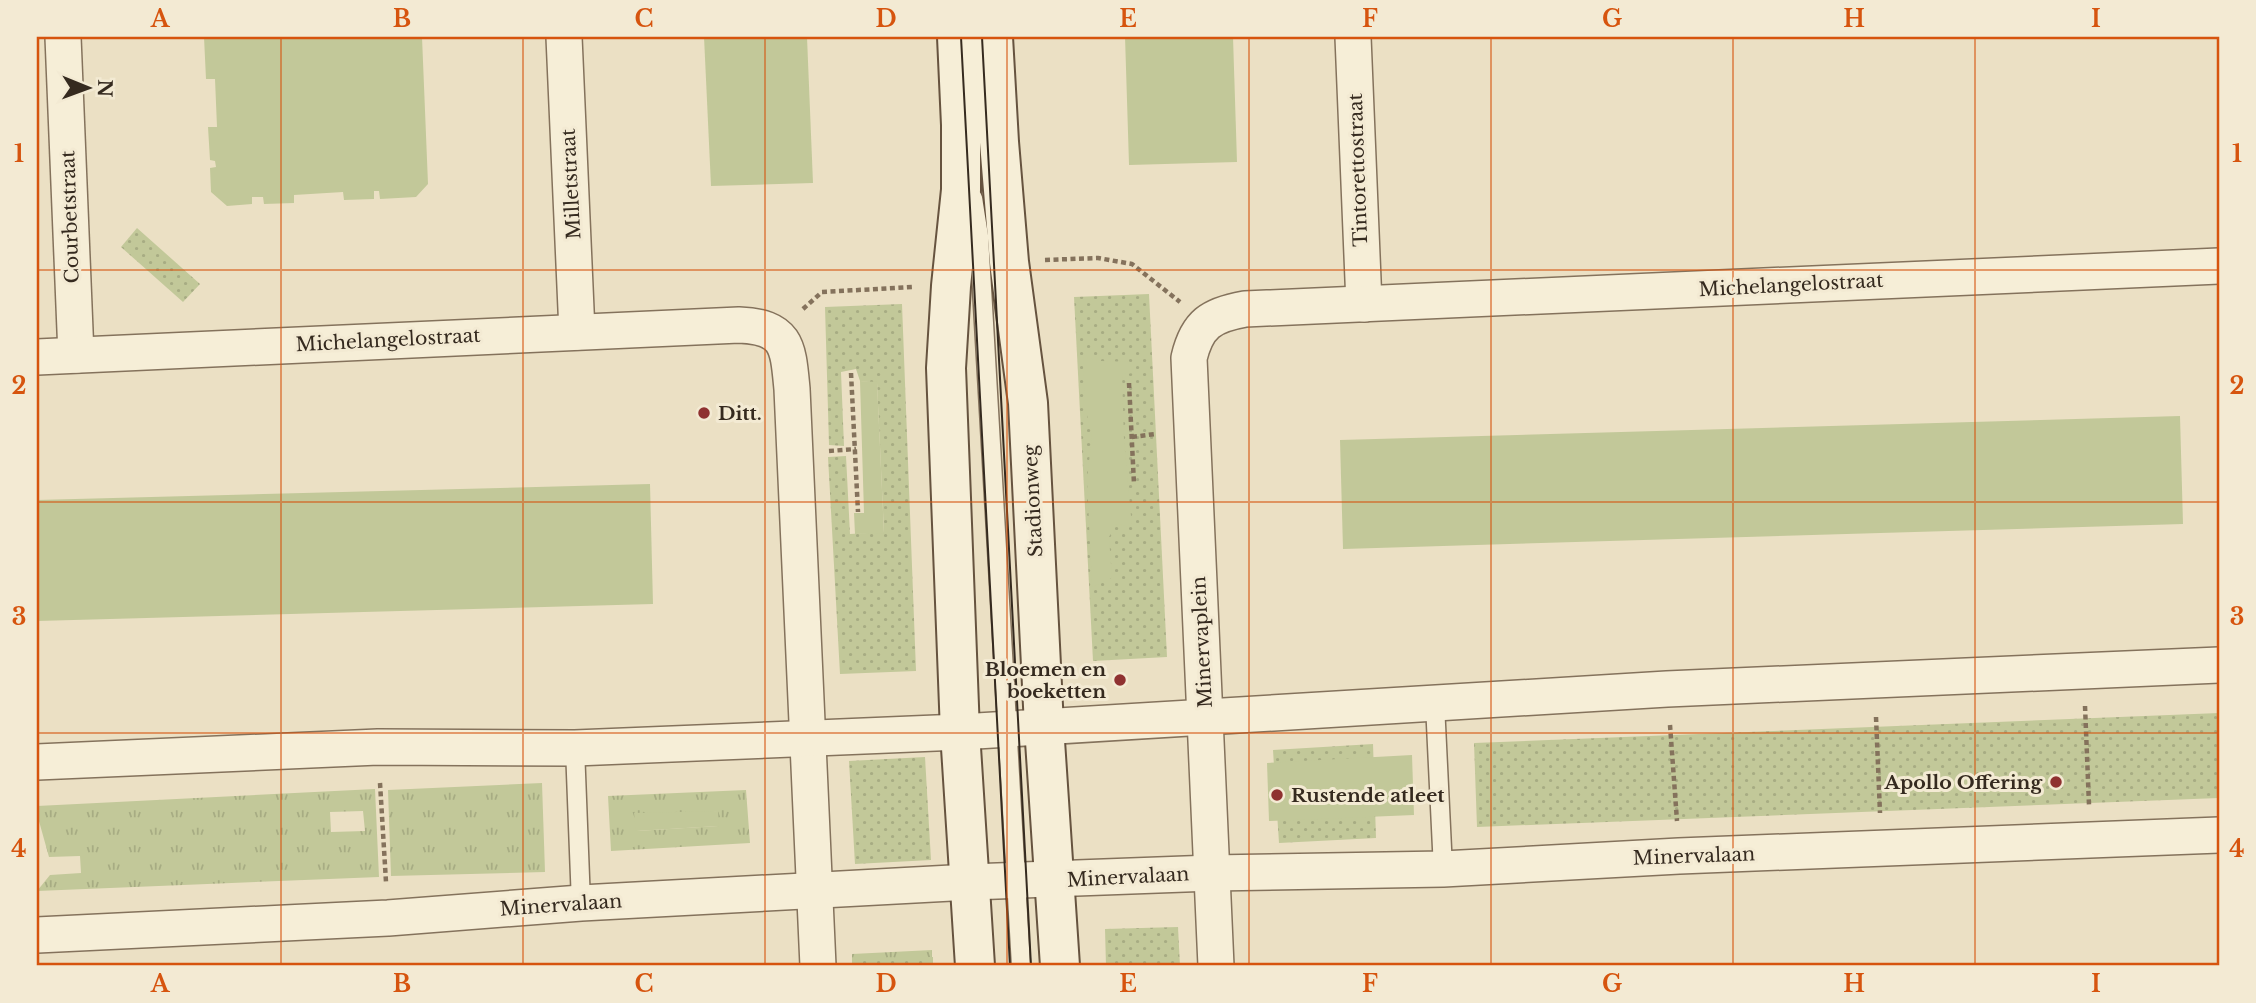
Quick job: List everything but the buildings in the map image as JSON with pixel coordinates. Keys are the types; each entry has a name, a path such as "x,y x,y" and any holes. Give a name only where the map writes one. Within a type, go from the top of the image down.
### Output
{"main road":[{"name":"Stadionweg","path":"957,37 961,190 946,368 960,732 975,966"},
{"name":"Stadionweg","path":"993,37 1009,262 1028,402 1025,728 1054,880 1060,966"}],"street":[{"name":"Courbetstraat","path":"63,37 76,355"},
{"name":"Milletstraat","path":"564,37 578,331"},
{"name":"Tintorettostraat","path":"1353,37 1364,304"},
{"name":"Michelangelostraat","path":"1364,304 2219,266"},
{"path":"1205,323 1224,312 1245,309 1364,304"},
{"name":"Minervaplein","path":"1205,323 1194,338 1188,358 1216,966"},
{"name":"Michelangelostraat","path":"37,357 739,325 761,326 777,334"},
{"path":"777,334 788,355 792,389 818,966"},
{"path":"37,762 378,747 575,748 960,732 1667,689 2219,665"},
{"name":"Minervalaan","path":"37,935 388,918 581,903 970,882 1212,873 1443,869 1679,856 2219,835"}],"lane":[{"name":"Stadionweg","path":"961,125 979,236 1025,728 1016,881 1021,966"},
{"path":"1435,704 1443,869"},
{"path":"575,748 581,903"}],"path":[{"path":"1009,262 1098,258 1132,264 1205,323"},
{"path":"777,334 822,292 951,286"},
{"path":"851,373 858,512"},
{"path":"1129,383 1134,484"},
{"path":"2083,671 2091,841"},
{"path":"1874,680 1880,817"},
{"path":"1667,689 1679,856"},
{"path":"378,747 388,918"}],"green space":[{"path":"204,37 422,37 428,184 416,197 380,199 379,191 374,191 374,199 344,200 343,192 294,195 294,203 264,204 263,197 252,197 252,204 227,206 211,192 210,168 216,167 215,161 210,160 208,127 217,127 215,79 206,79"},
{"path":"704,37 807,37 813,183 711,186"},
{"path":"1125,37 1233,37 1237,162 1129,165"},
{"path":"137,228 200,284 183,302 121,247"},
{"path":"1149,294 1167,657 1093,661 1074,297"},
{"path":"902,304 916,671 840,674 828,457 846,456 850,534 884,532 877,383 860,381 856,369 841,372 844,446 829,445 825,307"},
{"path":"1083,357 1101,361 1134,362 1134,373 1122,374 1124,440 1132,527 1116,524 1109,537 1112,578 1092,587 1087,480 1092,435 1085,407"},
{"path":"860,381 877,382 884,533 855,534 854,513 864,513"},
{"path":"2180,416 2183,524 1343,549 1340,440"},
{"path":"650,484 653,604 37,621 37,500"},
{"path":"2219,713 2219,798 1477,827 1474,743"},
{"path":"1373,744 1376,838 1279,843 1273,750"},
{"path":"1412,755 1414,815 1269,821 1267,763"},
{"path":"925,757 931,860 855,864 849,761"},
{"path":"542,783 545,872 391,876 388,790"},
{"path":"375,789 379,877 37,891 50,875 81,873 80,856 49,857 37,806","holes":["363,811 365,831 331,832 330,812"]},
{"path":"746,790 750,843 611,851 608,796","holes":["717,811 718,826 636,831"]},
{"path":"718,811 719,826 636,831 634,813"},
{"path":"1178,927 1180,966 1106,966 1105,929"},
{"path":"932,950 932,966 852,966 852,954"},
{"path":"933,957 933,966 854,966 854,959"}],"tram line":[{"path":"961,37 1010,966"},
{"path":"982,37 1031,966"}],"place":[{"name":"Ditt.","path":"704,413"},
{"name":"Bloemen en boeketten","path":"1120,680"},
{"name":"Apollo Offering","path":"2056,782"},
{"name":"Rustende atleet","path":"1277,795"}]}
